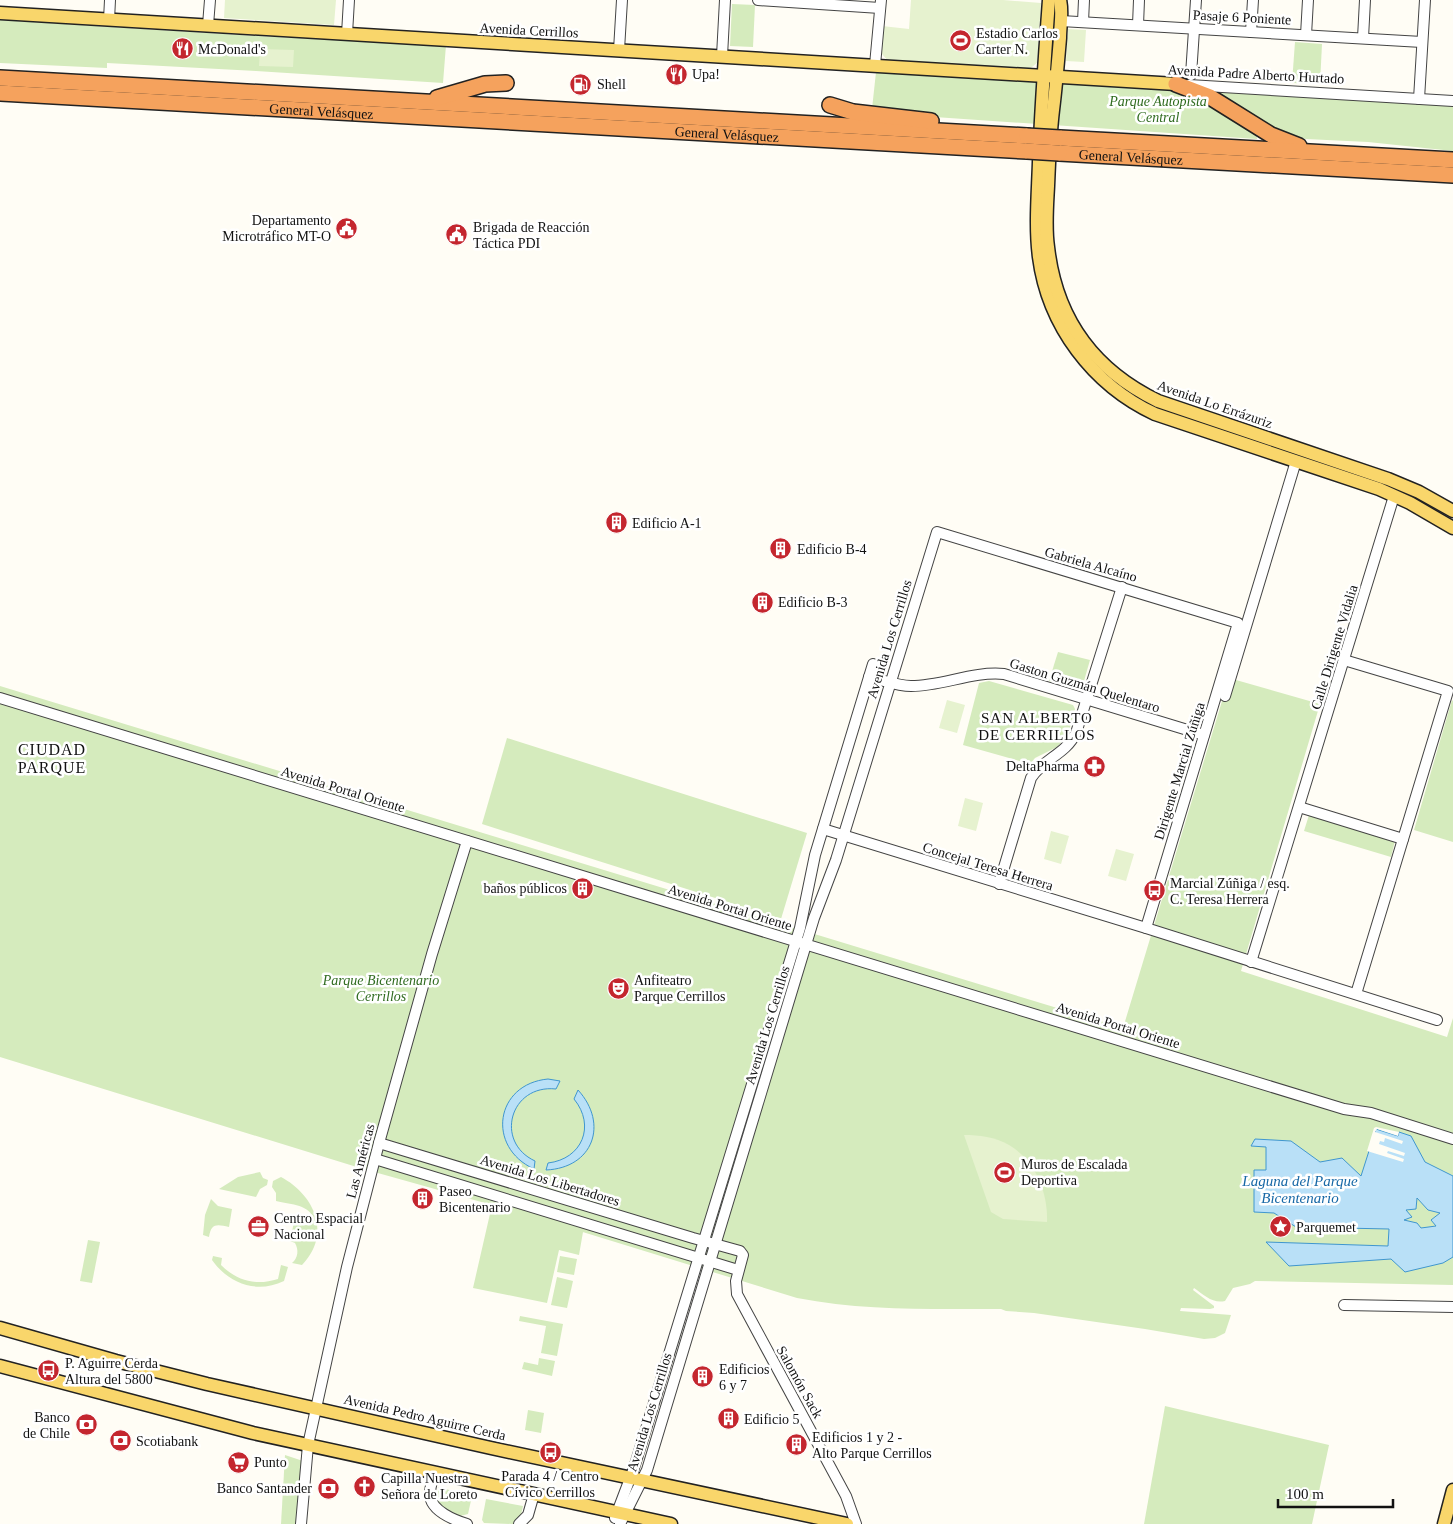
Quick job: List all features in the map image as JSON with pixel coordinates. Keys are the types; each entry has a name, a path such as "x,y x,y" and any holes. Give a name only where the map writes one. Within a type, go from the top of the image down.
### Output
{"highway":[{"name":"General Velásquez","path":"0,78 1453,160"},
{"path":"416,101 458,93 485,84 506,84"},
{"path":"1176,84 1210,97 1259,128 1283,140 1322,152"},
{"name":"General Velásquez","path":"0,93 1453,175"},
{"path":"830,105 853,112 933,121 996,134"}],"main road":[{"path":"1049,0 1051,77"},
{"name":"Avenida Lo Errázuriz","path":"1060,0 1061,21 1051,77 1041,117 1037,226 1038,255 1049,299 1058,320 1072,344 1102,378 1135,404 1180,424 1296,461 1394,496 1429,513 1453,528"},
{"name":"Avenida Cerrillos","path":"0,13 1051,77"},
{"name":"Avenida Lo Errázuriz","path":"1051,77 1048,246 1052,271 1062,304 1083,341 1101,362 1131,386 1158,401 1388,479 1419,492 1453,511"},
{"name":"Avenida Padre Alberto Hurtado","path":"1051,77 1176,84"},
{"name":"Avenida Pedro Aguirre Cerda","path":"0,1328 144,1368 316,1409 846,1524"},
{"path":"0,1366 212,1423 534,1494 619,1518 671,1524"},
{"path":"1444,1524 1453,1490"}],"street":[{"path":"109,20 110,0"},
{"path":"208,25 210,0"},
{"path":"347,34 349,0"},
{"path":"619,50 622,0"},
{"path":"722,56 725,0"},
{"path":"758,0 880,4 875,65"},
{"path":"1083,22 1084,0"},
{"path":"1138,25 1139,0"},
{"path":"1191,75 1196,0"},
{"path":"1251,32 1253,0"},
{"path":"1306,35 1308,0"},
{"path":"1363,38 1365,0"},
{"path":"1419,99 1425,0"},
{"name":"Pasaje 6 Poniente","path":"1061,21 1422,42"},
{"name":"Avenida Padre Alberto Hurtado","path":"1176,84 1453,101"},
{"path":"1225,696 1296,461"},
{"name":"Calle Dirigente Vidalia","path":"1251,962 1394,496"},
{"name":"Gabriela Alcaíno","path":"937,532 1238,622"},
{"name":"Avenida Los Cerrillos","path":"637,1479 703,1240 801,943 843,836 937,532"},
{"path":"999,884 1031,778 1041,765 1061,753 1072,741 1122,587"},
{"name":"Dirigente Marcial Zúñiga","path":"1146,928 1238,622"},
{"path":"1344,660 1448,691 1356,994"},
{"name":"Avenida Los Cerrillos","path":"619,1518 637,1479 709,1262 801,943 805,907 815,855 873,664"},
{"name":"Gaston Guzmán Quelentaro","path":"869,676 902,685 922,685 992,673 1015,677 1204,735"},
{"name":"Avenida Portal Oriente","path":"0,698 1344,1109 1371,1113 1453,1139"},
{"path":"1299,807 1404,839"},
{"name":"Concejal Teresa Herrera","path":"823,829 1437,1020"},
{"name":"Las Américas","path":"301,1524 308,1445 347,1267 379,1143 430,962 467,841"},
{"name":"Avenida Los Libertadores","path":"379,1143 740,1251"},
{"path":"375,1159 738,1270"},
{"name":"Salomón Sack","path":"740,1251 743,1255 738,1270 736,1289 740,1301 846,1496 856,1524"},
{"path":"1344,1305 1453,1307"},
{"path":"434,1473 430,1493 434,1505 445,1514 467,1524"},
{"path":"519,1524 528,1514 534,1494"}],"green space":[{"path":"225,0 336,0 334,25 224,18"},
{"name":"Estadio Carlos Carter N.","path":"911,0 1003,0 1041,3 1037,63 1027,71 888,61 882,54 882,26 909,29"},
{"path":"732,4 755,5 753,47 730,46"},
{"path":"0,20 257,36 446,45 443,83 107,63 107,68 0,63"},
{"path":"1068,29 1086,30 1084,62 1066,61"},
{"path":"1295,42 1322,44 1320,84 1292,83"},
{"path":"260,49 294,50 293,67 259,66"},
{"name":"Parque Autopista Central","path":"876,72 1163,86 1189,91 1256,131 1257,139 920,116 872,109"},
{"name":"Parque Autopista Central","path":"1208,89 1453,106 1453,151 1368,142 1306,139 1287,135"},
{"path":"1058,652 1090,660 1082,688 1078,690 1049,681"},
{"name":"Parque Bicentenario Cerrillos","path":"1229,678 1320,704 1241,971 1447,1037 1453,1018 1453,1285 1255,1281 1233,1288 1225,1301 1221,1302 1209,1298 1194,1288 1193,1290 1214,1306 1214,1308 1181,1308 1180,1311 1231,1315 1225,1333 1215,1338 1204,1339 1001,1309 873,1307 797,1298 583,1232 579,1255 559,1250 547,1303 473,1288 492,1205 360,1168 0,1057 0,686 1123,1028"},
{"path":"989,681 1073,705 1075,709 1068,735 1057,747 1035,758 1030,764 963,745 979,683"},
{"path":"947,700 965,705 957,733 939,728"},
{"path":"1453,701 1453,842 1414,830"},
{"path":"507,738 807,833 781,919 482,824"},
{"path":"965,798 983,803 976,831 958,826"},
{"path":"1309,815 1395,841 1391,857 1304,831"},
{"path":"1051,831 1069,836 1061,864 1044,859"},
{"path":"1116,849 1134,854 1126,881 1108,876"},
{"name":"Muros de Escalada Deportiva","path":"964,1135 998,1140 1009,1145 1026,1160 1043,1189 1047,1222 1003,1219 991,1212"},
{"path":"260,1172 263,1178 268,1180 267,1185 260,1189 256,1197 219,1189 238,1177"},
{"path":"281,1177 303,1194 316,1216 318,1229 316,1241 311,1253 302,1265 292,1263 297,1256 295,1243 290,1241 294,1222 307,1224 312,1221 313,1217 307,1209 276,1201 276,1193 272,1187 273,1181"},
{"path":"211,1199 218,1206 232,1209 229,1227 221,1225 213,1227 209,1237 203,1235 205,1215"},
{"path":"88,1240 100,1242 92,1283 80,1281"},
{"path":"213,1256 222,1258 221,1265 234,1275 247,1281 262,1282 278,1279 281,1265 288,1267 284,1281 264,1287 254,1286 235,1281 219,1268 212,1260"},
{"path":"560,1256 577,1259 574,1275 557,1272"},
{"path":"557,1277 573,1281 567,1308 551,1305"},
{"path":"520,1316 563,1324 557,1356 541,1353 546,1326 519,1321"},
{"path":"539,1358 555,1361 552,1376 522,1369 524,1362 538,1365"},
{"path":"1165,1406 1329,1445 1312,1524 1144,1524"},
{"path":"528,1410 544,1413 541,1433 525,1430"},
{"path":"285,1455 303,1461 297,1524 281,1524"},
{"path":"438,1487 472,1496 468,1514 460,1516 438,1503"},
{"path":"486,1499 523,1506 520,1519 513,1524 484,1523 482,1520"}],"water":[{"path":"548,1079 560,1081 556,1089 540,1090 528,1095 518,1105 513,1116 511,1129 515,1141 522,1152 535,1161 534,1169 519,1159 508,1146 503,1132 503,1118 508,1104 517,1092 530,1083"},
{"path":"578,1090 587,1103 593,1117 594,1130 591,1142 585,1153 575,1161 562,1167 546,1170 548,1163 570,1155 582,1140 584,1120 581,1109 574,1099"},
{"name":"Laguna del Parque Bicentenario","path":"1376,1129 1398,1136 1399,1132 1411,1136 1425,1162 1453,1176 1453,1257 1443,1263 1405,1272 1391,1259 1289,1266 1266,1242 1388,1246 1389,1229 1296,1227 1274,1213 1254,1212 1254,1170 1266,1170 1266,1147 1251,1146 1255,1139 1291,1141 1320,1162 1342,1158 1361,1176","holes":["1417,1198 1428,1210 1440,1213 1431,1220 1436,1226 1421,1228 1417,1223 1404,1220 1412,1217 1406,1210 1416,1209"]}],"pier":[{"path":"1374,1128 1399,1132 1398,1136 1377,1129 1375,1132 1403,1141 1402,1144 1385,1138 1384,1142 1380,1141 1379,1144 1405,1153 1404,1156 1388,1151 1387,1153 1404,1159 1403,1162 1367,1151"}],"place":[{"name":"Estadio Carlos Carter N.","path":"960,41"},
{"name":"McDonald's","path":"182,49"},
{"name":"Upa!","path":"676,74"},
{"name":"Shell","path":"581,84"},
{"name":"Departamento Microtráfico MT-O","path":"347,228"},
{"name":"Brigada de Reacción Táctica PDI","path":"457,235"},
{"name":"Edificio A-1","path":"616,523"},
{"name":"Edificio B-4","path":"781,549"},
{"name":"Edificio B-3","path":"762,602"},
{"name":"DeltaPharma","path":"1095,766"},
{"name":"baños públicos","path":"583,888"},
{"name":"Marcial Zúñiga / esq. C. Teresa Herrera","path":"1154,891"},
{"name":"Anfiteatro Parque Cerrillos","path":"618,988"},
{"name":"Muros de Escalada Deportiva","path":"1005,1172"},
{"name":"Paseo Bicentenario","path":"423,1199"},
{"name":"Centro Espacial Nacional","path":"258,1226"},
{"name":"Parquemet","path":"1280,1227"},
{"name":"P. Aguirre Cerda Altura del 5800","path":"49,1371"},
{"name":"Edificios 6 y 7","path":"703,1377"},
{"name":"Edificio 5","path":"728,1419"},
{"name":"Banco de Chile","path":"86,1425"},
{"name":"Scotiabank","path":"120,1441"},
{"name":"Edificios 1 y 2 - Alto Parque Cerrillos","path":"796,1445"},
{"name":"Parada 4 / Centro Cívico Cerrillos","path":"550,1453"},
{"name":"Punto","path":"238,1462"},
{"name":"Capilla Nuestra Señora de Loreto","path":"365,1486"},
{"name":"Banco Santander","path":"328,1488"}],"district":[{"name":"SAN ALBERTO DE CERRILLOS","path":"1037,726"},
{"name":"CIUDAD PARQUE","path":"52,758"}]}
